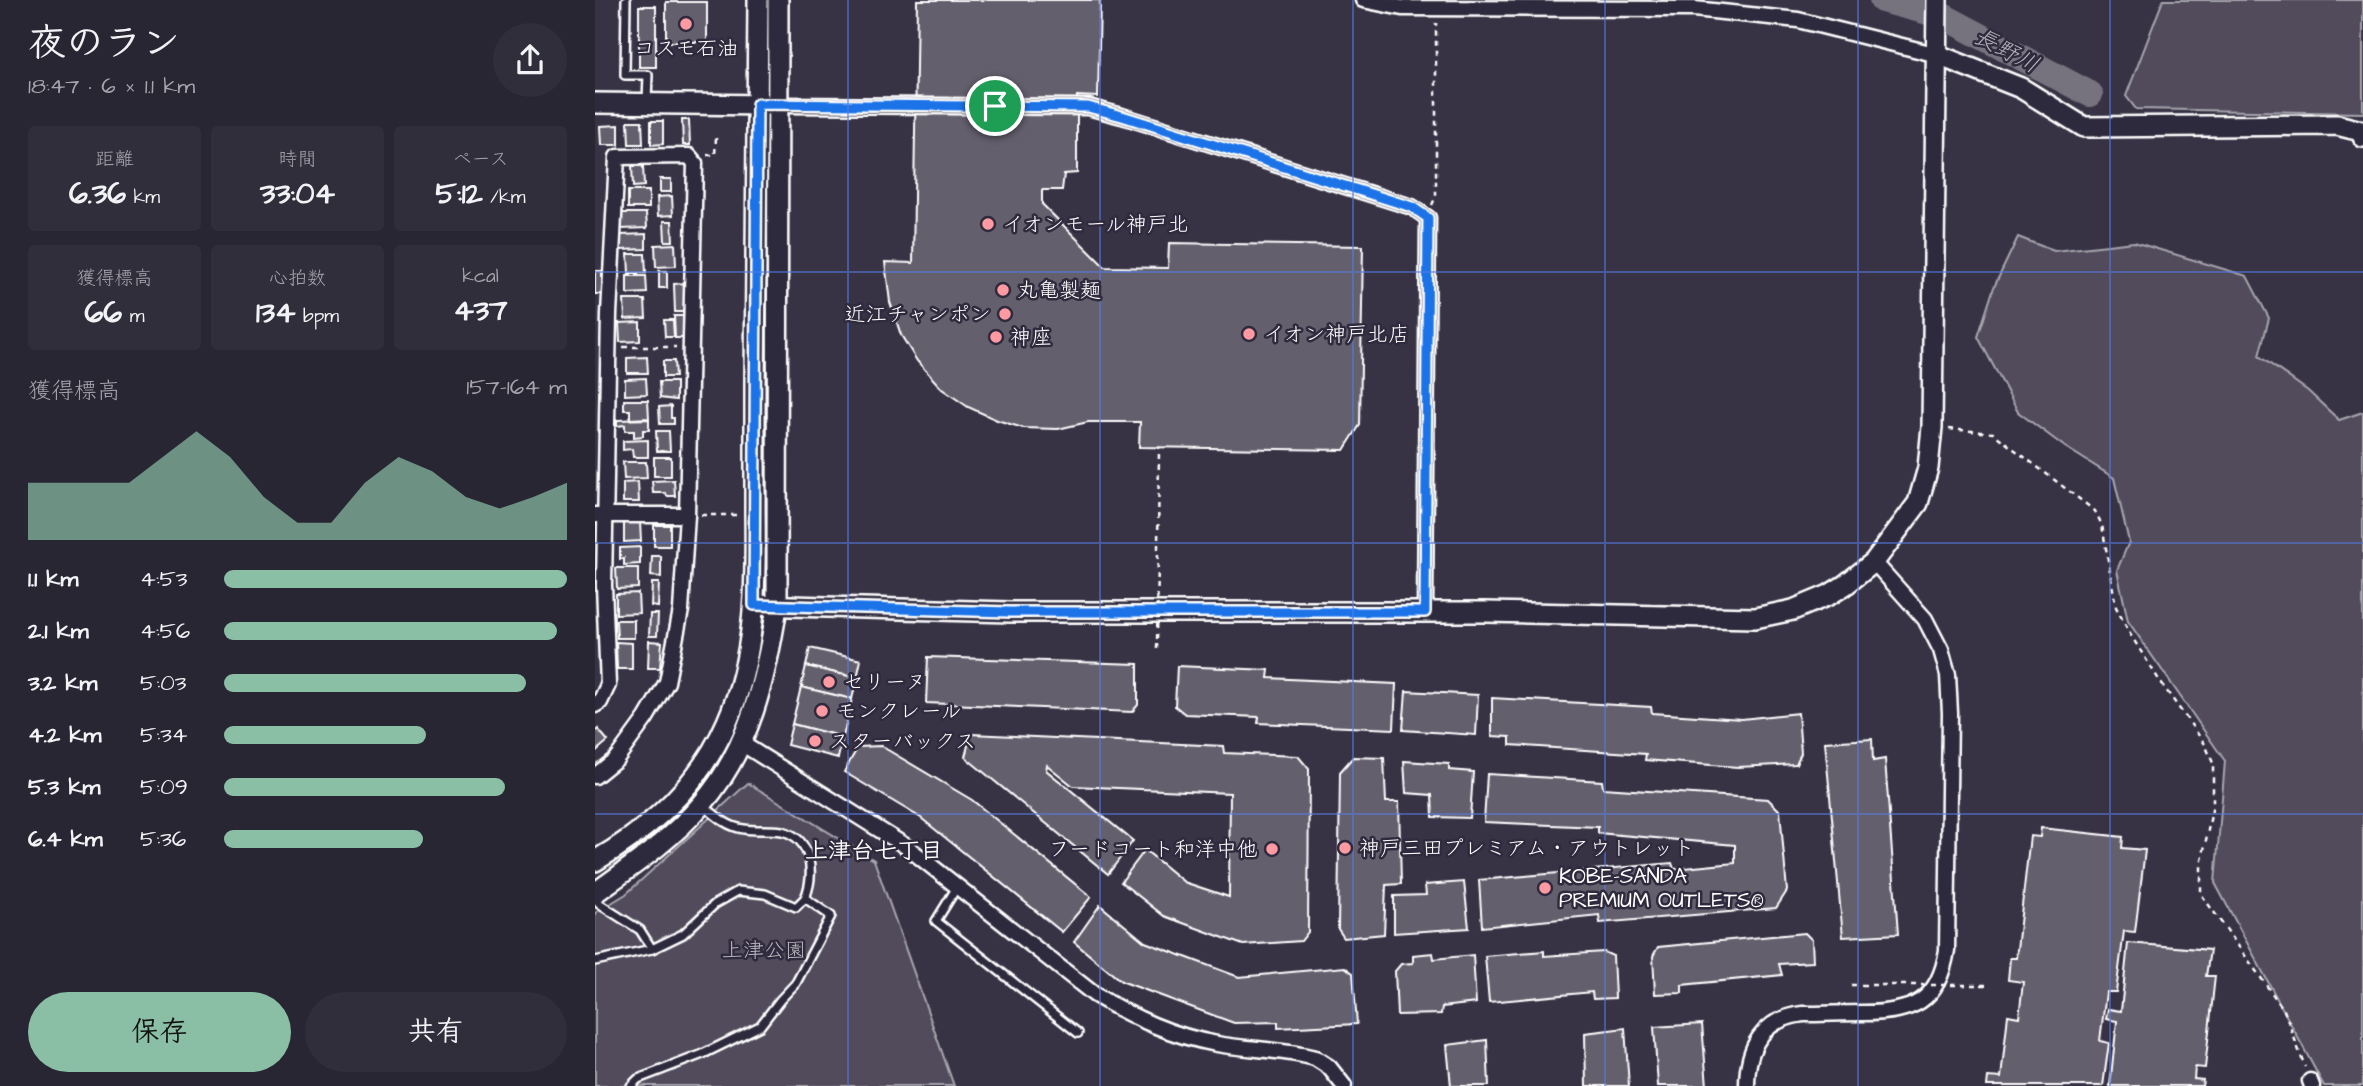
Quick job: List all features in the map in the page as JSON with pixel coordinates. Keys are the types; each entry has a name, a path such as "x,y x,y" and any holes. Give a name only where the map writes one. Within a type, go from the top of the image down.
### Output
{"street":[{"path":"595,861 626,843 656,817 700,771 727,722 747,663 754,605 758,0"},
{"path":"595,892 670,835 702,804 725,773 741,743 763,683 777,607 778,0"},
{"path":"1363,0 1402,8 1693,9 1798,20 1938,55 2021,88 2084,127 2337,125 2362,133"},
{"path":"754,605 1010,612 1425,612 1755,618 1793,610 1829,595 1874,562 1918,503 1927,468 1932,427 1937,0"},
{"path":"595,103 1088,107 1412,207 1428,218 1425,612"},
{"path":"595,705 600,702 608,685 601,515 617,157 689,156 695,163 687,515 681,610 667,682 646,719 616,759 595,776"},
{"path":"601,515 687,515"},
{"path":"1747,1086 1749,1056 1755,1043 1772,1024 1791,1015 1906,1010 1927,997 1944,967 1947,950 1950,713 1948,675 1941,650 1925,619 1874,562"},
{"path":"741,743 907,847 1095,995 1139,1020 1188,1038 1315,1058 1329,1067 1344,1086"}],"lane":[{"path":"626,0 625,75 648,75 647,103"},
{"path":"595,961 652,949 683,934 715,904 738,891 765,894 796,907 805,898 810,885 811,863 804,845 785,832 744,829 725,823 702,804"},
{"path":"957,887 936,921 1078,1033"},
{"path":"631,1086 638,1079 703,1054 760,1026 779,1000 796,983 831,916 805,898"},
{"path":"595,899 640,930 652,949"}],"path":[{"path":"1428,218 1436,196 1436,8"},
{"path":"689,156 715,155 716,138"},
{"path":"609,348 691,346"},
{"path":"1932,427 1993,433 2095,511 2102,525 2116,607 2161,683 2205,744 2213,762 2213,805 2201,865 2201,894 2284,1010 2311,1084"},
{"path":"1157,649 1159,447"},
{"path":"687,515 736,515"},
{"path":"1851,985 1987,985"}],"green space":[{"path":"2163,0 2363,0 2363,113 2136,109 2126,96"},
{"path":"2018,237 2054,251 2134,242 2247,276 2269,318 2259,356 2308,391 2339,420 2363,412 2363,1086 2324,1086 2215,883 2225,761 2128,621 2117,570 2129,542 2114,478 2065,447 2018,412 1978,337 1994,287"},
{"name":"上津公園","path":"748,783 874,860 954,1086 595,1086 595,913 626,894"}],"building":[{"name":"イオンモール神戸北","path":"917,0 1100,0 1098,97 1077,96 1077,173 1064,174 1062,190 1042,190 1042,204 1105,267 1168,268 1169,243 1363,246 1360,425 1344,450 1139,447 1140,422 1088,422 1058,429 1023,428 968,407 942,389 917,361 901,335 890,302 885,262 913,263"},
{"path":"666,2 707,2 707,42 666,42"},
{"path":"639,6 656,6 656,67 639,67"},
{"path":"682,120 689,120 690,145 683,145"},
{"path":"628,121 642,121 643,144 629,144"},
{"path":"651,121 663,121 663,144 651,145"},
{"path":"619,125 619,145 601,145 600,126"},
{"path":"632,166 643,166 644,186 633,187"},
{"path":"660,179 671,179 671,192 660,192"},
{"path":"628,191 649,191 649,208 628,208"},
{"path":"672,196 673,215 658,216 657,197"},
{"path":"621,213 646,213 647,228 621,229"},
{"path":"664,221 672,221 673,241 665,241"},
{"path":"646,234 646,249 620,250 620,235"},
{"path":"675,244 676,266 656,267 655,245"},
{"path":"628,254 645,254 646,273 629,273"},
{"path":"595,271 602,271 602,294 595,294"},
{"path":"659,271 667,271 667,288 659,288"},
{"path":"627,276 646,276 647,293 627,294"},
{"path":"688,283 689,312 675,312 674,284"},
{"path":"624,300 645,300 646,318 625,319"},
{"path":"674,316 686,316 687,338 675,338"},
{"path":"664,320 673,320 674,337 665,337"},
{"path":"640,322 640,341 620,342 619,323"},
{"path":"647,357 648,373 627,373 627,358"},
{"path":"663,361 674,361 675,377 663,377"},
{"path":"646,378 647,394 625,395 625,379"},
{"path":"659,382 676,382 676,400 660,398"},
{"path":"624,400 648,400 649,418 630,419 630,410 624,410"},
{"path":"671,406 674,424 660,424 659,407"},
{"path":"649,419 649,430 643,430 643,436 634,437 634,431 625,431 625,425 617,426 617,420"},
{"path":"656,431 669,431 670,451 657,451"},
{"path":"648,440 648,457 633,457 632,449 623,450 623,441"},
{"path":"654,457 671,457 671,476 654,476"},
{"path":"623,462 646,462 647,478 624,479"},
{"path":"674,480 675,496 653,493 652,481"},
{"path":"638,482 639,502 623,502 623,483"},
{"path":"640,522 641,541 624,542 624,523"},
{"path":"654,525 670,525 670,546 654,546"},
{"path":"640,547 640,564 624,565 624,558 620,559 620,548"},
{"path":"652,556 661,556 661,577 651,576"},
{"path":"616,568 638,568 638,588 617,589"},
{"path":"652,583 659,583 658,607 651,606"},
{"path":"638,593 639,613 616,614 616,594"},
{"path":"650,614 658,614 657,636 649,636"},
{"path":"616,620 634,620 634,638 617,638"},
{"path":"649,641 662,642 660,668 648,668"},
{"path":"616,642 632,643 632,669 617,669"},
{"path":"810,648 861,660 857,678 806,666"},
{"path":"928,657 1138,664 1138,705 1132,712 926,703"},
{"name":"セリーヌ","path":"806,666 857,678 852,699 801,687"},
{"path":"1177,666 1269,670 1268,678 1396,684 1394,729 1258,723 1259,717 1185,714 1175,706"},
{"name":"モンクレール","path":"801,687 852,699 843,737 792,724"},
{"path":"1406,691 1478,695 1476,735 1403,730"},
{"path":"1492,698 1651,707 1652,713 1742,719 1798,713 1801,753 1796,764 1738,767 1645,760 1646,754 1510,745 1510,737 1492,736"},
{"name":"スターバックス","path":"792,724 843,737 838,758 787,745"},
{"path":"598,729 608,741 595,752 595,732"},
{"path":"971,734 1223,746 1224,753 1298,756 1309,769 1308,932 1301,941 1243,945 1164,916 1121,882 1145,850 1184,882 1229,897 1230,793 1073,786 1047,765 1046,770 1133,841 1108,874 965,757"},
{"path":"1872,739 1873,761 1885,759 1898,934 1843,937 1825,742"},
{"path":"881,746 972,800 1091,897 1062,932 921,818 844,772 858,747"},
{"path":"1353,757 1384,758 1386,802 1399,802 1401,884 1386,885 1384,934 1344,938 1338,929 1340,772"},
{"path":"1404,761 1449,764 1449,770 1473,772 1470,818 1433,817 1432,795 1406,793"},
{"path":"1487,774 1602,781 1603,788 1768,799 1780,811 1787,891 1776,908 1600,923 1599,915 1482,927 1479,880 1672,863 1674,869 1735,863 1735,845 1598,833 1598,827 1484,822"},
{"path":"2041,828 2123,837 2122,848 2145,850 2135,932 2124,931 2116,992 2106,992 2100,1041 2109,1043 2103,1086 1987,1086 1988,1077 2001,1078 2008,1015 2019,1017 2023,982 2008,980 2010,958 2016,958 2030,836 2040,837"},
{"path":"1464,882 1469,928 1394,933 1394,896 1426,895 1425,885"},
{"path":"1100,905 1145,942 1239,977 1345,967 1353,973 1357,1024 1278,1028 1278,1022 1234,1023 1121,981 1074,942"},
{"path":"1805,933 1812,940 1813,962 1779,964 1782,975 1682,985 1682,993 1655,994 1653,956 1658,947"},
{"path":"2128,943 2210,950 2206,976 2215,976 2205,1068 2195,1067 2194,1079 2203,1080 2202,1086 2110,1086 2117,1021 2106,1019 2108,1009 2121,1011"},
{"path":"1544,951 1544,956 1604,952 1613,956 1615,998 1593,999 1592,992 1489,1002 1485,956"},
{"path":"1433,953 1434,959 1473,955 1476,1003 1442,1007 1441,1014 1397,1015 1395,971 1401,964 1413,963 1413,955"},
{"path":"1702,1024 1707,1086 1658,1086 1654,1027"},
{"path":"1625,1028 1629,1086 1586,1086 1585,1033"},
{"path":"1487,1040 1489,1086 1451,1086 1447,1045"}],"waterway":[{"name":"長野川","path":"1882,0 1943,16 2090,94"}],"place":[{"name":"コスモ石油","path":"686,24"},
{"name":"イオンモール神戸北","path":"988,224"},
{"name":"丸亀製麺","path":"1003,290"},
{"name":"近江チャンポン","path":"1005,314"},
{"name":"イオン神戸北店","path":"1249,334"},
{"name":"神座","path":"996,337"},
{"name":"セリーヌ","path":"829,682"},
{"name":"モンクレール","path":"822,711"},
{"name":"スターバックス","path":"815,741"},
{"name":"神戸三田プレミアム・アウトレット","path":"1345,848"},
{"name":"フードコート和洋中他","path":"1272,849"},
{"name":"KOBE-SANDA PREMIUM OUTLETS®","path":"1545,888"}],"district":[{"name":"上津台七丁目","path":"874,850"}],"route":[{"path":"757,104 995,106 1088,107 1412,207 1428,218 1425,612 1010,612 754,605 757,104"}]}
